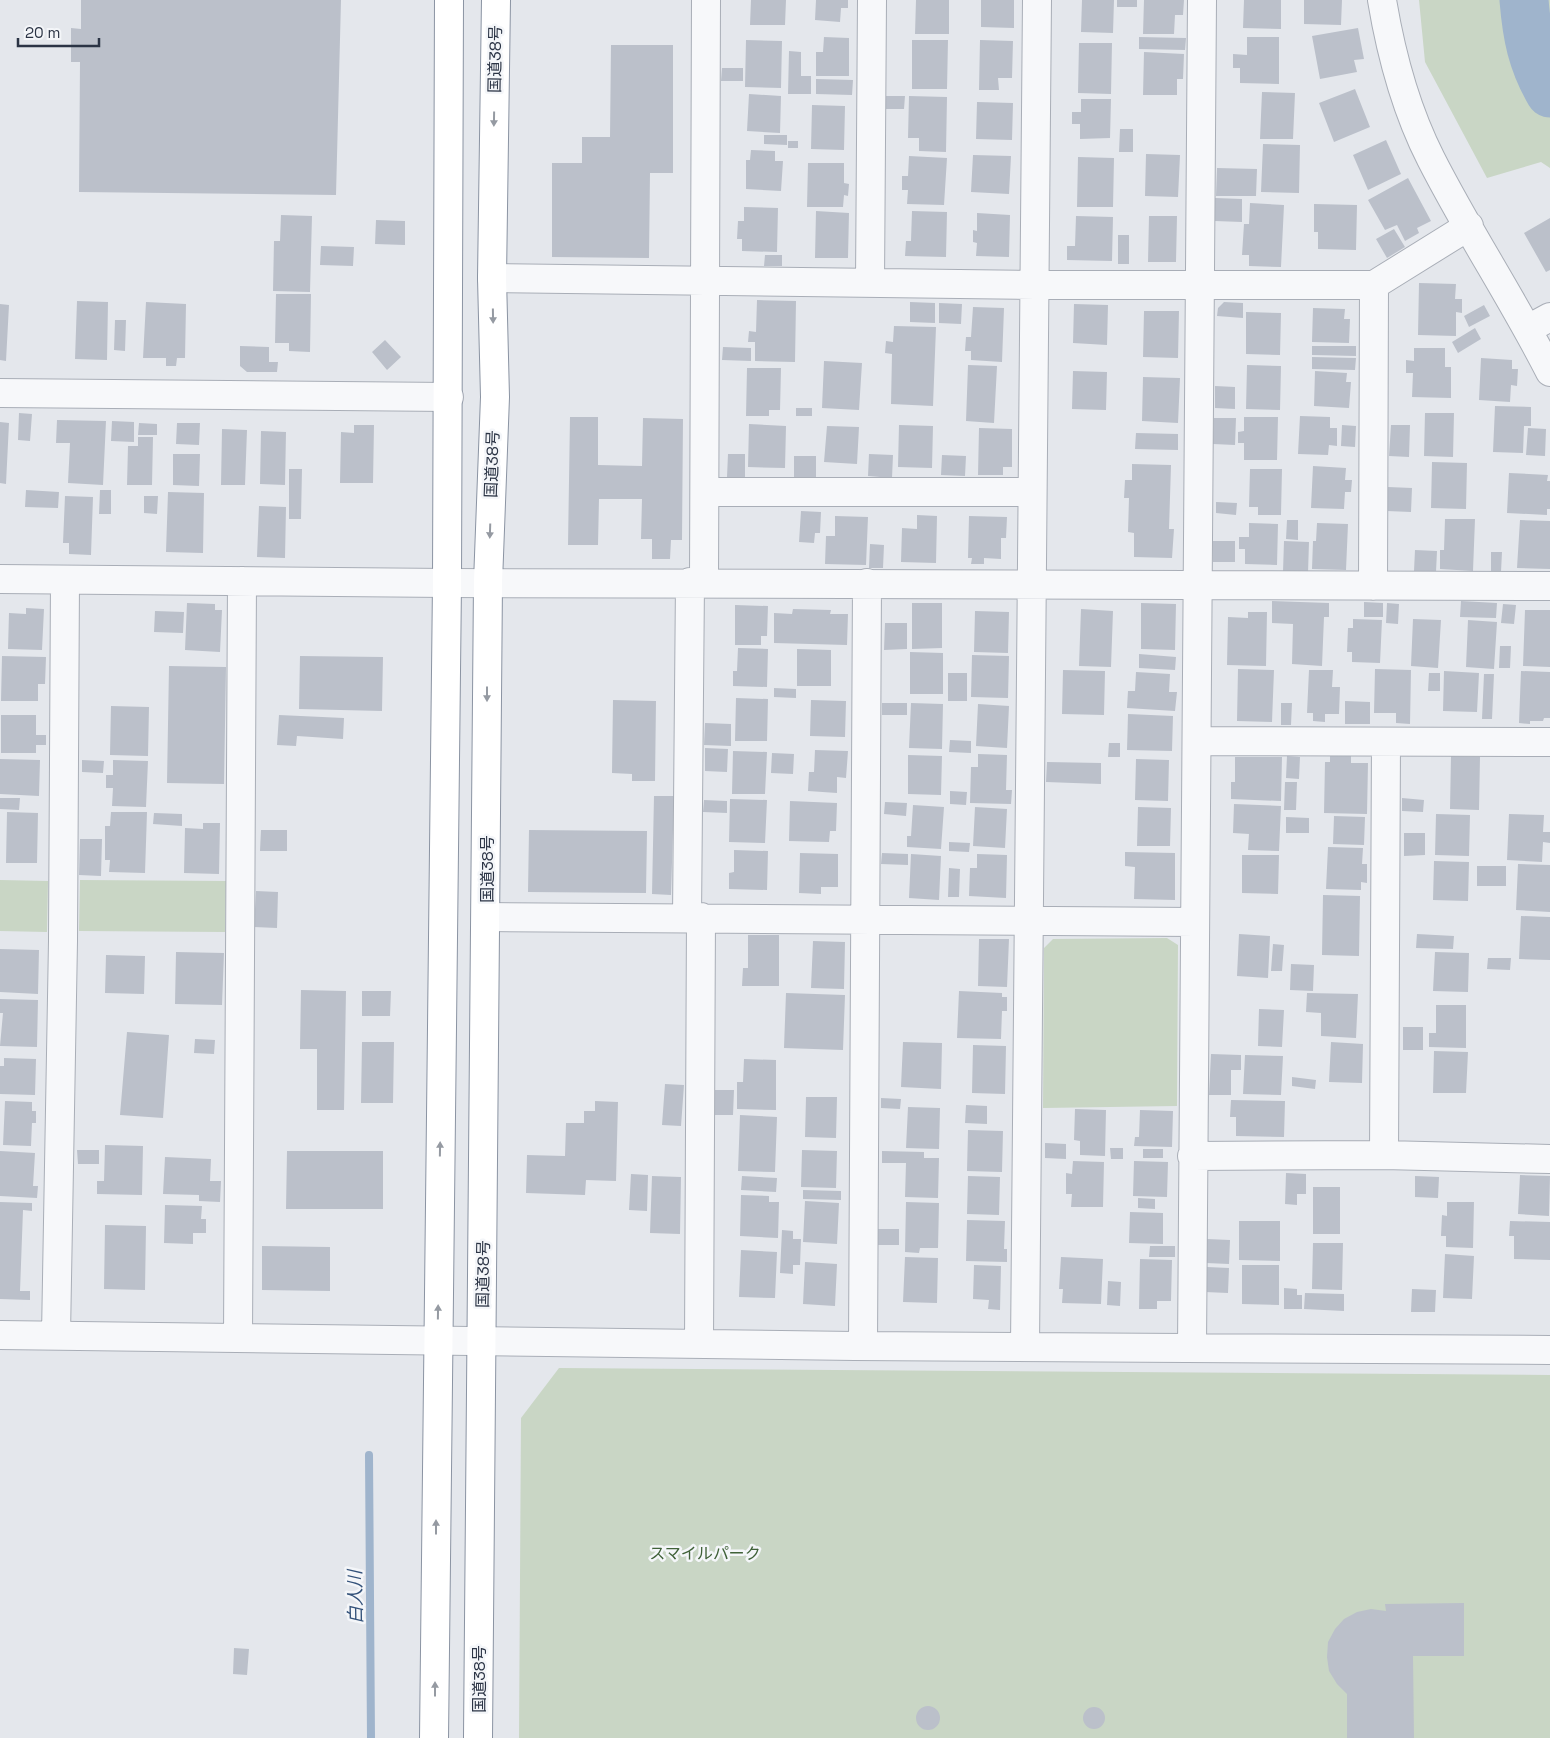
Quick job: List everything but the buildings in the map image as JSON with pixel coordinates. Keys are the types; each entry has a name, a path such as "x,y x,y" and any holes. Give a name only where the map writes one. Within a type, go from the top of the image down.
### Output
{"highway":[{"path":"434,1738 447,583 448,0"},
{"name":"国道38号","path":"478,1738 488,582 495,397 492,278 496,0"}],"street":[{"path":"699,1344 694,917 697,582 705,492 706,0"},
{"path":"870,282 872,0"},
{"path":"1025,1347 1036,0"},
{"path":"1192,1348 1192,1156 1197,741 1198,285 1202,0"},
{"path":"1382,0 1387,29 1403,88 1430,158 1468,226 1539,323 1550,372"},
{"path":"492,278 1035,284 1374,285 1468,226"},
{"path":"1373,586 1374,285"},
{"path":"0,393 448,396"},
{"path":"705,492 1032,492"},
{"path":"0,579 447,583 697,582 1197,586 1550,586"},
{"path":"56,1335 64,941 65,580"},
{"path":"238,1338 242,581"},
{"path":"862,1346 867,584"},
{"path":"1197,741 1550,742"},
{"path":"1384,1155 1386,743"},
{"path":"486,917 694,917 865,920 1028,919 1195,922"},
{"path":"1192,1156 1384,1155 1550,1159"},
{"path":"0,1335 862,1346 1550,1350"}],"green space":[{"path":"1419,0 1550,0 1550,168 1541,162 1487,178 1425,62"},
{"path":"0,880 48,881 47,932 0,931"},
{"path":"80,880 226,881 225,932 79,931"},
{"path":"1167,938 1178,945 1177,1106 1043,1108 1044,948 1053,939"},
{"name":"スマイルパーク","path":"559,1368 1550,1375 1550,1738 519,1738 521,1418"}],"waterway":[{"path":"1524,0 1531,48 1550,93"},
{"name":"白人川","path":"369,1455 371,1738"}]}
